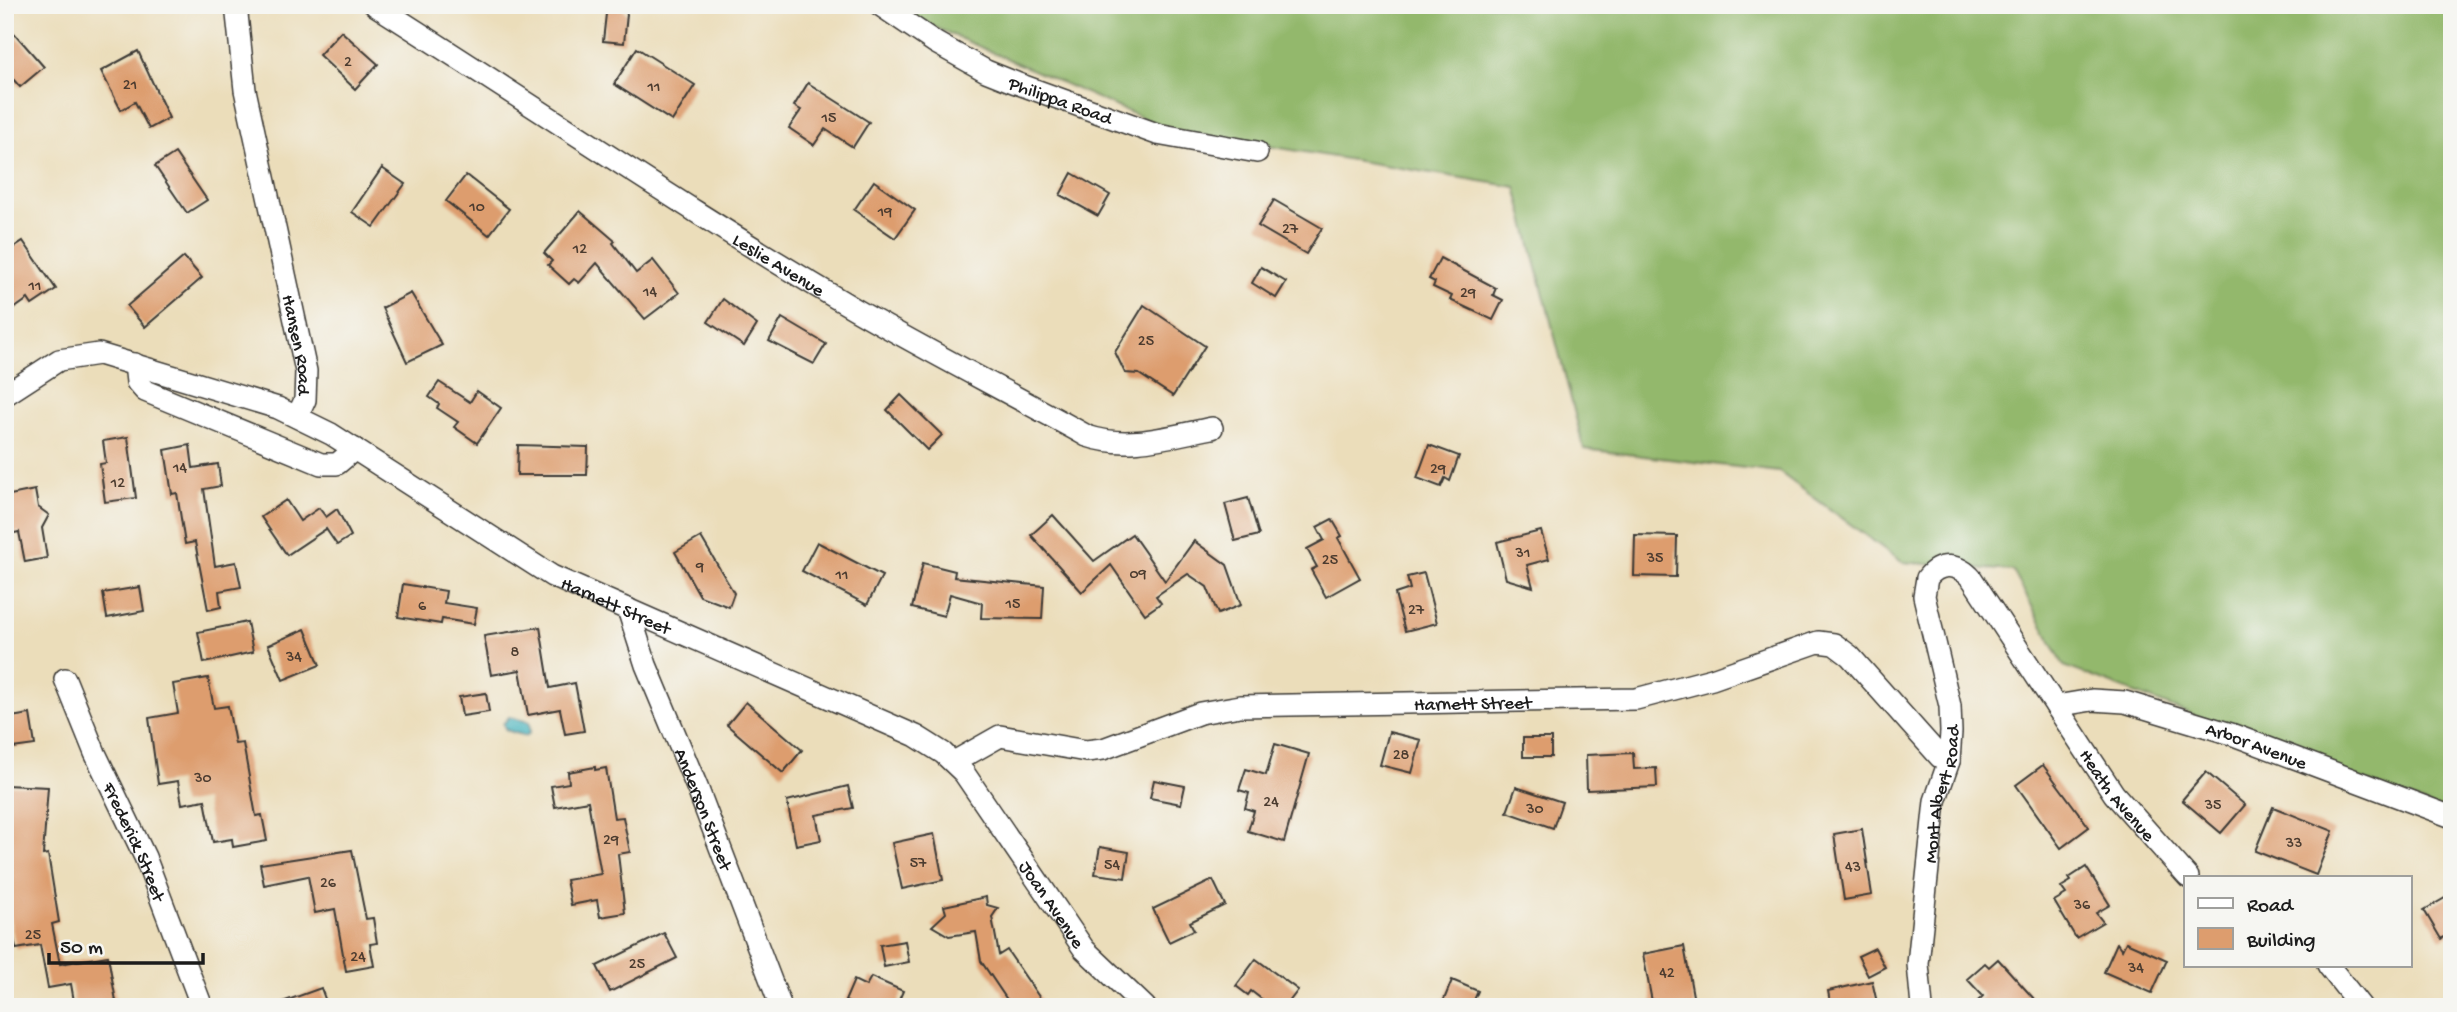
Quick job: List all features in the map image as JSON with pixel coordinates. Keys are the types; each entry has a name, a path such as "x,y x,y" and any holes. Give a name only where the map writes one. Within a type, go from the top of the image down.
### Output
{"street":[{"name":"Hansen Road","path":"5,395 47,366 73,356 99,354 257,401 297,417 304,400 306,371 245,90 236,5"},
{"name":"Leslie Avenue","path":"375,5 524,98 640,177 844,303 1087,436 1108,443 1127,443 1212,428"},
{"name":"Philippa Road","path":"880,5 945,48 986,71 1016,83 1157,135 1257,152"},
{"path":"135,364 137,382 145,391 321,464 337,464 355,449"},
{"name":"Harnett Street","path":"297,417 355,449 535,567 916,736 954,762 974,788"},
{"name":"Mont Albert Road","path":"1922,1007 1918,964 1937,790 1948,761 1950,706 1924,596 1927,578 1940,568 1955,567 1972,579 2056,706"},
{"name":"Anderson Street","path":"628,608 646,665 705,806 781,1007"},
{"name":"Harnett Street","path":"954,762 1000,736 1086,751 1102,748 1200,713 1228,707 1636,699 1712,679 1807,644 1834,644 1850,656 1940,757 1948,761"},
{"name":"Frederick Street","path":"65,679 99,762 145,858 202,1007"},
{"name":"Arbor Avenue","path":"2056,706 2103,699 2125,702 2231,734 2452,817"},
{"name":"Heath Avenue","path":"2056,706 2114,794 2188,876"},
{"name":"Joan Avenue","path":"974,788 1084,949 1145,1007"},
{"path":"2330,967 2361,1007"}],"green space":[{"path":"891,5 2452,5 2452,814 2064,666 2013,571 1902,562 1779,472 1584,449 1516,187 1170,130 900,12"}],"water":[{"path":"509,717 529,722 530,733 525,736 506,730 503,724"}],"building":[{"path":"607,5 620,5 627,14 624,43 603,41"},
{"path":"341,31 378,64 355,89 319,55"},
{"path":"15,34 44,67 20,87 5,70 5,42"},
{"path":"637,48 695,85 672,121 614,84"},
{"path":"138,51 169,118 149,129 135,102 121,110 101,71"},
{"path":"808,83 869,122 853,147 825,129 814,145 789,128 801,110 794,106"},
{"path":"175,153 207,200 187,213 155,166"},
{"path":"382,168 405,184 374,227 352,212"},
{"path":"1072,173 1110,195 1098,216 1060,195"},
{"path":"466,175 509,209 489,235 446,201"},
{"path":"874,181 915,210 895,238 854,210"},
{"path":"1274,200 1322,228 1306,254 1258,226"},
{"path":"580,211 615,241 613,243 636,273 653,260 679,293 645,319 597,263 579,283 574,279 569,284 548,265 552,261 544,253"},
{"path":"23,241 56,289 32,305 28,299 5,315 5,253"},
{"path":"184,257 202,278 145,327 127,306"},
{"path":"1440,258 1496,288 1493,295 1503,300 1493,320 1450,300 1452,296 1433,287 1435,282 1429,279"},
{"path":"1261,267 1286,282 1276,298 1252,283"},
{"path":"411,293 442,345 407,362 382,308"},
{"path":"723,299 757,325 744,346 708,322"},
{"path":"1144,305 1205,346 1173,396 1139,374 1125,373 1115,352"},
{"path":"782,318 826,344 814,364 769,341"},
{"path":"439,382 470,402 477,391 501,408 477,443 454,427 458,422 437,408 439,404 429,397"},
{"path":"901,395 942,435 927,450 887,410"},
{"path":"128,437 136,498 105,502 100,464 106,463 103,441"},
{"path":"190,445 193,468 218,464 221,486 204,489 215,566 236,562 241,587 219,591 221,607 208,610 195,542 185,544 177,493 172,494 165,450"},
{"path":"518,445 588,447 587,475 517,475"},
{"path":"1429,445 1459,456 1450,481 1445,478 1441,487 1417,478"},
{"path":"35,490 38,507 49,515 42,528 47,558 25,562 19,532 5,535 5,496"},
{"path":"1248,498 1259,535 1235,541 1225,504"},
{"path":"286,500 300,521 319,508 326,517 337,509 351,536 337,545 326,529 287,555 261,517"},
{"path":"1053,515 1094,561 1132,534 1165,581 1194,541 1227,565 1241,605 1218,614 1207,587 1188,574 1156,596 1161,603 1145,614 1111,565 1082,592 1031,535"},
{"path":"1332,519 1342,536 1338,538 1360,578 1326,597 1311,570 1317,567 1307,549 1324,540 1317,527"},
{"path":"1541,531 1549,559 1527,565 1533,587 1506,579 1497,542"},
{"path":"1635,535 1677,536 1676,577 1634,576"},
{"path":"701,537 734,593 729,607 700,596 675,552"},
{"path":"817,542 882,576 867,605 802,571"},
{"path":"923,563 955,571 954,577 1044,586 1042,619 981,618 982,603 950,594 944,616 912,608"},
{"path":"1424,573 1437,623 1405,631 1395,594 1410,589 1407,577"},
{"path":"403,584 446,591 444,603 477,608 474,624 442,619 441,624 398,617"},
{"path":"140,587 144,611 107,618 103,593"},
{"path":"247,622 253,652 204,663 198,632"},
{"path":"540,627 550,688 575,683 584,731 565,734 560,709 528,715 520,670 491,675 484,636"},
{"path":"305,629 320,665 283,680 268,645"},
{"path":"208,678 214,708 228,706 235,744 243,743 256,816 262,815 267,841 233,847 232,839 213,842 205,800 182,804 178,781 158,784 149,718 178,713 173,684"},
{"path":"486,693 489,712 462,716 459,697"},
{"path":"746,702 802,750 783,773 727,725"},
{"path":"30,714 35,745 5,749 5,718"},
{"path":"1389,732 1421,740 1412,773 1380,765"},
{"path":"1523,738 1551,738 1551,757 1523,757"},
{"path":"1275,744 1309,754 1284,842 1248,831 1254,811 1245,808 1249,793 1239,790 1246,769 1266,775"},
{"path":"1633,753 1634,769 1656,768 1657,787 1587,790 1586,755"},
{"path":"2043,765 2089,827 2061,848 2016,785"},
{"path":"595,767 595,770 606,768 614,818 623,817 630,852 618,854 625,913 600,917 597,900 571,905 566,880 601,874 588,801 555,807 551,786 569,783 568,772"},
{"path":"2206,772 2245,805 2221,833 2182,800"},
{"path":"1154,780 1185,786 1181,804 1150,798"},
{"path":"5,785 48,787 43,855 48,854 59,922 52,924 60,964 108,956 116,1001 75,1007 71,984 48,988 40,945 16,949 5,894"},
{"path":"848,786 853,808 816,815 821,840 796,845 787,801"},
{"path":"1516,787 1562,802 1553,828 1507,812"},
{"path":"2273,807 2333,831 2316,875 2255,851"},
{"path":"1862,829 1872,895 1844,900 1834,834"},
{"path":"934,834 943,880 902,889 892,843"},
{"path":"1100,847 1129,852 1125,878 1095,874"},
{"path":"352,850 366,919 373,918 377,943 370,944 374,966 346,971 335,909 315,913 308,876 264,885 260,864"},
{"path":"2086,867 2110,905 2096,913 2103,922 2076,938 2054,901 2066,894 2061,887 2071,881 2069,878"},
{"path":"1213,880 1225,905 1190,922 1194,930 1169,942 1153,909"},
{"path":"2452,894 2452,933 2441,939 2424,910"},
{"path":"986,897 987,905 998,908 992,917 999,955 1007,950 1046,1007 1012,1007 981,961 976,932 949,936 932,926 946,913 944,906"},
{"path":"664,933 677,958 610,992 597,966"},
{"path":"905,941 909,962 884,967 880,945"},
{"path":"2126,942 2167,960 2152,993 2104,972 2117,943 2122,950"},
{"path":"1684,946 1695,1007 1653,1007 1643,954"},
{"path":"1875,948 1885,967 1868,976 1858,956"},
{"path":"1256,959 1298,990 1285,1007 1272,1007 1251,991 1248,995 1236,986"},
{"path":"1998,959 2035,1000 2027,1007 1972,1007 1983,996 1967,979 1985,963 1989,967"},
{"path":"871,977 903,991 896,1007 857,1007 845,1001 854,980 866,986"},
{"path":"1452,980 1478,991 1471,1007 1441,1007"},
{"path":"1872,981 1878,1007 1831,1007 1828,991"},
{"path":"321,988 328,1007 274,1005"}]}
